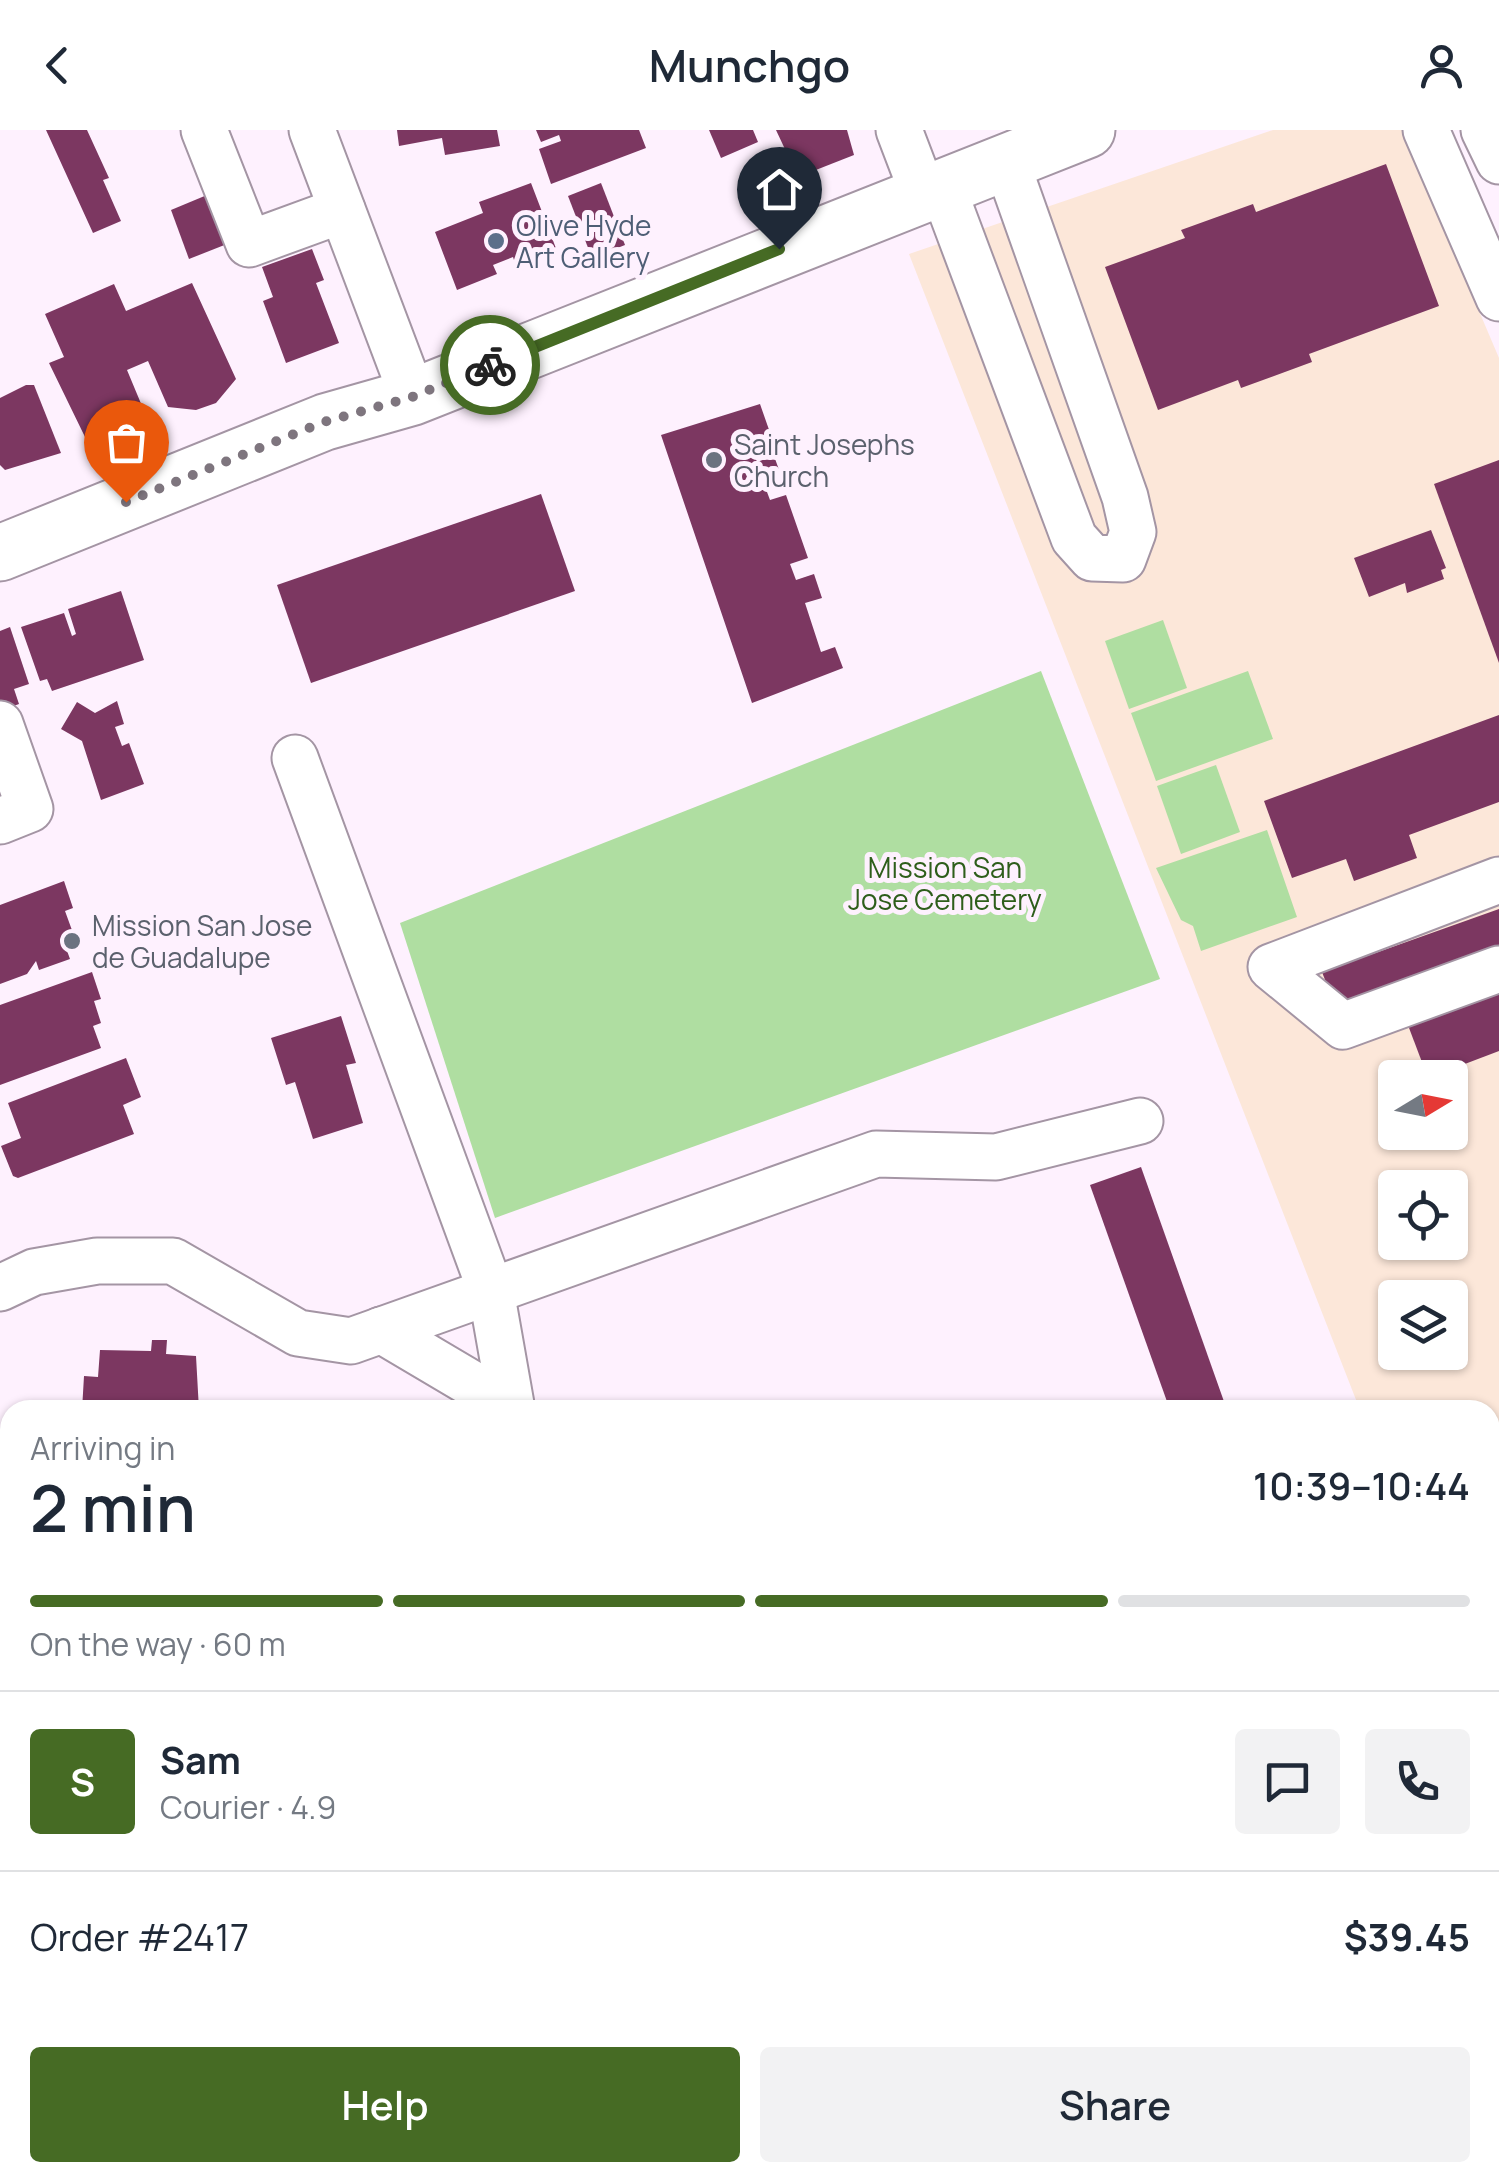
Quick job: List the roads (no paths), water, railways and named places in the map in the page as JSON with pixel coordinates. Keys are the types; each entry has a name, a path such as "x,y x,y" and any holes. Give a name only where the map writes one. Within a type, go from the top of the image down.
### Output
{"main road":[{"path":"0,553 324,422 412,397 932,189 997,152 1087,130"}],"street":[{"path":"204,130 249,244 342,210"},
{"path":"312,130 412,397"},
{"path":"900,130 932,189 1074,538 1092,558 1123,559 1133,532 1125,496 997,152"},
{"path":"1426,130 1499,298"},
{"path":"1484,130 1499,161"},
{"path":"0,724 30,809 0,821"},
{"path":"295,758 490,1292 510,1400"},
{"path":"1499,880 1271,967 1342,1026 1499,969"},
{"path":"0,1288 34,1272 97,1261 173,1261 298,1334 351,1341 876,1154 996,1158 1140,1121"},
{"path":"382,1330 499,1400"}],"place":[{"name":"Olive Hyde Art Gallery","path":"496,241"},
{"name":"Saint Josephs Church","path":"714,460"},
{"name":"Mission San Jose de Guadalupe","path":"72,941"}],"park label":[{"name":"Mission San Jose Cemetery","path":"945,883"}]}
